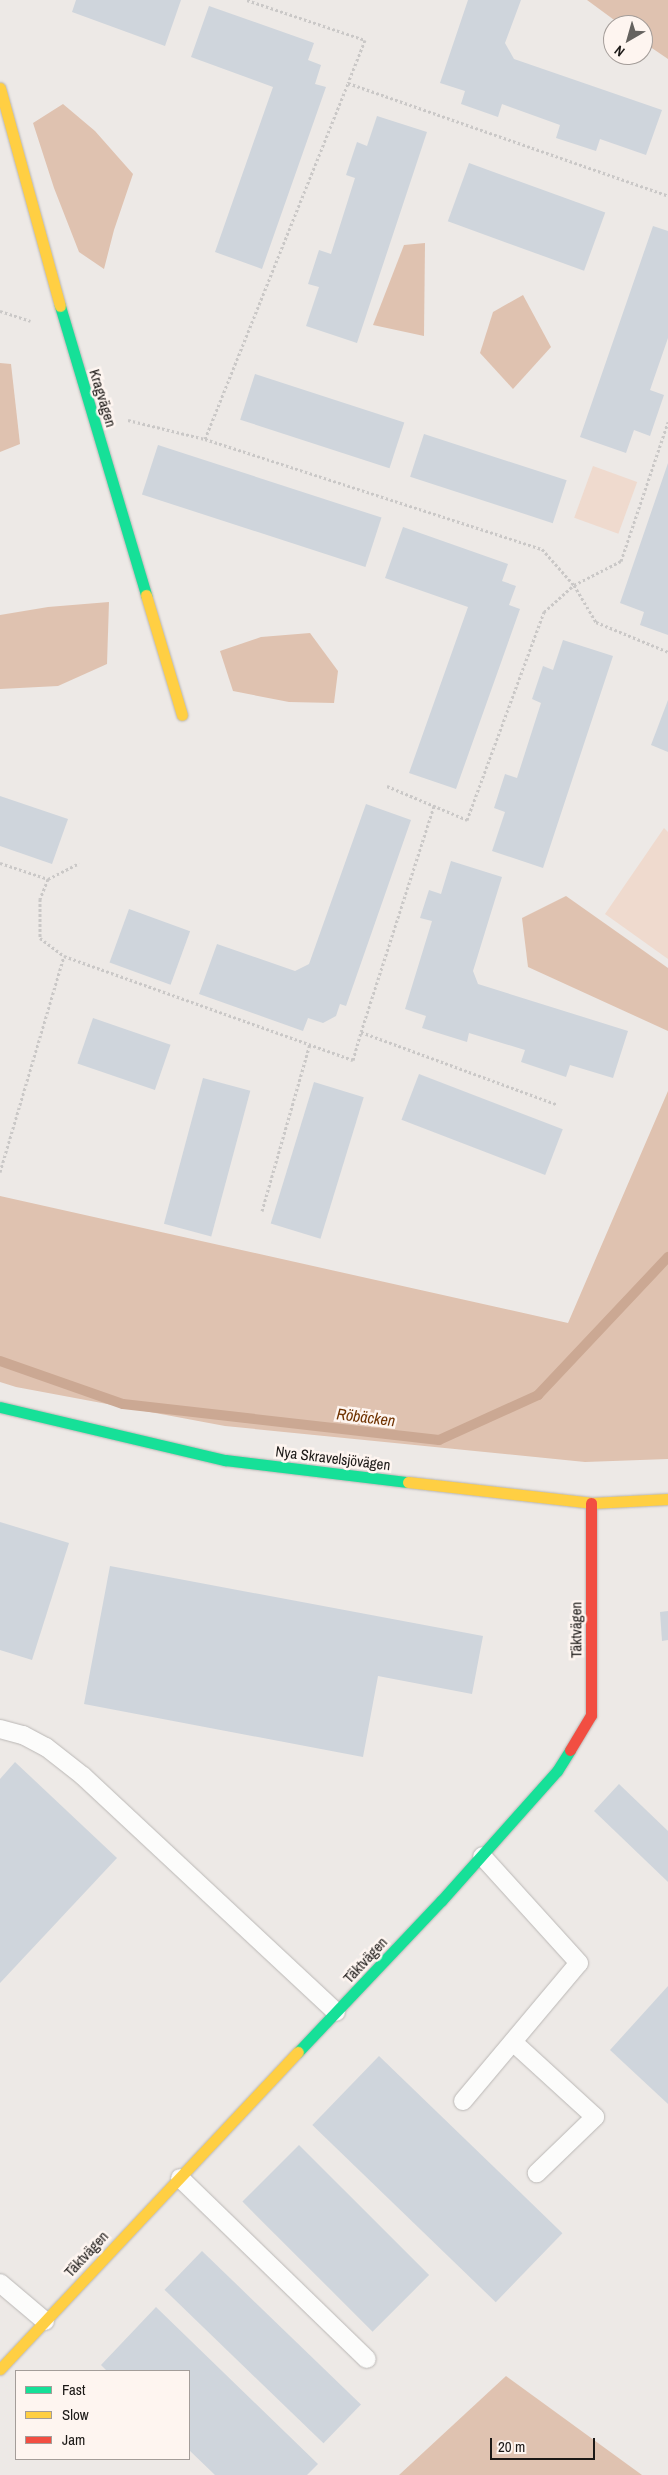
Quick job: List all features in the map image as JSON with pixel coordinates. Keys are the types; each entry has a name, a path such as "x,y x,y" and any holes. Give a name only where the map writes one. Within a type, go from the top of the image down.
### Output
{"street":[{"name":"Kragvägen","path":"0,88 35,222 182,715"},
{"name":"Nya Skravelsjövägen","path":"0,1407 225,1460 591,1503 668,1499"},
{"name":"Täktvägen","path":"0,2368 482,1856 557,1771 591,1715 591,1503"}],"lane":[{"path":"0,1729 24,1735 46,1747 83,1776 336,2012"},
{"path":"463,2101 579,1963 482,1856"},
{"path":"513,2042 595,2117 537,2173"},
{"path":"180,2178 367,2359"},
{"path":"0,2283 44,2321"}],"path":[{"path":"205,439 365,40 247,0"},
{"path":"348,83 668,196"},
{"path":"91,411 205,439 542,549 574,585 596,622 668,652"},
{"path":"387,786 468,820 544,612 574,585 620,561 668,422"},
{"path":"79,863 48,879 40,899 40,938 64,956 353,1060 434,806"},
{"path":"0,863 48,879"},
{"path":"0,1172 64,956"},
{"path":"361,1032 556,1104"},
{"path":"262,1212 310,1044"}],"shaded area":[{"path":"587,0 668,0 668,59 653,49 653,15 607,15"},
{"path":"63,104 95,131 133,174 114,230 104,269 79,252 54,188 33,123"},
{"path":"425,243 424,336 373,325 404,245"},
{"path":"523,295 551,347 513,389 480,353 493,312"},
{"path":"0,363 11,364 20,444 0,452"},
{"path":"593,466 637,482 618,534 574,518"},
{"path":"109,602 107,664 58,686 0,689 0,615 48,607"},
{"path":"310,633 338,671 334,703 289,702 233,691 220,651 261,637"},
{"path":"664,828 668,832 668,959 605,914"},
{"path":"566,896 668,968 668,1031 528,967 522,918"},
{"path":"668,1091 668,1459 585,1462 225,1426 16,1387 0,1382 0,1196 568,1323"},
{"path":"506,2376 642,2475 399,2475"}],"building":[{"path":"76,0 181,0 165,46 72,12"},
{"path":"468,0 521,0 505,43 514,59 662,110 646,155 600,139 596,151 556,138 560,125 502,104 498,117 461,104 465,91 440,83"},
{"path":"209,6 314,43 308,60 321,65 315,84 326,87 262,269 215,252 273,87 191,57"},
{"path":"377,116 427,132 357,343 306,326 319,287 308,284 319,250 331,254 355,178 346,175 357,142 367,146"},
{"path":"469,163 605,213 584,271 448,221"},
{"path":"653,226 668,231 668,338 650,390 664,395 650,436 634,430 626,453 580,437"},
{"path":"255,374 404,423 389,468 240,420"},
{"path":"424,434 567,480 553,523 410,477"},
{"path":"158,445 381,518 365,567 142,494"},
{"path":"668,463 668,635 640,625 644,612 620,603"},
{"path":"403,527 508,564 502,581 516,586 509,605 520,609 456,789 409,773 468,607 385,578"},
{"path":"563,640 613,656 543,868 492,851 505,812 494,808 505,774 517,778 541,703 532,699 543,666 553,670"},
{"path":"668,700 668,752 651,745"},
{"path":"0,796 68,819 52,864 0,846"},
{"path":"366,804 411,820 346,1006 340,1004 336,1016 323,1023 308,1018 303,1031 199,994 217,944 295,971 309,964"},
{"path":"451,861 502,877 473,971 478,984 628,1031 613,1078 570,1065 566,1077 521,1062 525,1050 469,1033 467,1042 422,1028 426,1016 405,1009 432,921 420,918 429,890 441,894"},
{"path":"129,909 190,931 171,985 110,963"},
{"path":"93,1018 171,1045 155,1090 77,1063"},
{"path":"419,1074 563,1129 545,1175 401,1120"},
{"path":"203,1078 250,1091 211,1237 164,1224"},
{"path":"314,1082 364,1097 320,1239 271,1224"},
{"path":"0,1522 69,1543 32,1660 0,1650"},
{"path":"110,1566 483,1636 472,1694 378,1676 363,1757 84,1704"},
{"path":"668,1611 668,1640 662,1641 660,1612"},
{"path":"15,1762 117,1858 0,1983 0,1779"},
{"path":"619,1784 668,1831 668,1882 594,1811"},
{"path":"668,1986 668,2104 610,2050"},
{"path":"379,2056 562,2233 496,2302 312,2125"},
{"path":"299,2145 429,2275 373,2332 242,2202"},
{"path":"202,2251 361,2405 323,2443 164,2290"},
{"path":"156,2307 318,2464 307,2475 215,2475 190,2451 190,2370 106,2370 101,2365"}],"waterway":[{"name":"Röbäcken","path":"0,1361 123,1404 439,1440 538,1395 668,1257"}],"traffic: fast":[{"path":"60,306 146,595"},
{"path":"0,1407 225,1460 408,1482"},
{"path":"298,2052 441,1901 557,1771 570,1750"}],"traffic: slow":[{"path":"0,88 60,306"},
{"path":"146,595 182,715"},
{"path":"408,1482 591,1503 668,1499"},
{"path":"0,2369 298,2052"}],"traffic: jam":[{"path":"570,1750 591,1715 591,1503"}]}
